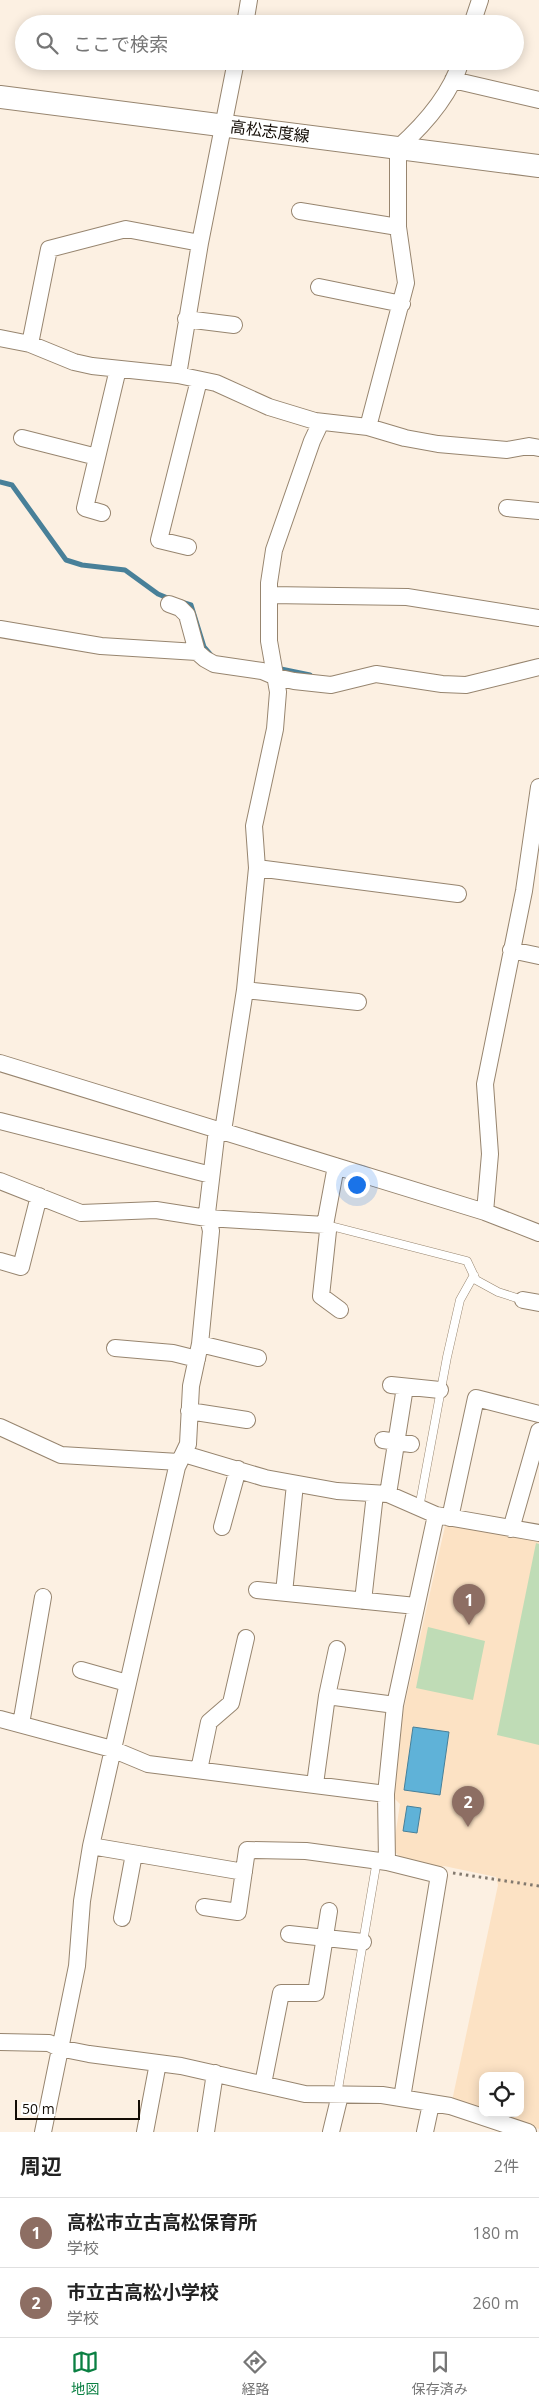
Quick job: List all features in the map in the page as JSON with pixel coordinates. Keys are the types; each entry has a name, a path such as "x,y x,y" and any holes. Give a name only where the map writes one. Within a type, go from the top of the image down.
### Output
{"main road":[{"name":"高松志度線","path":"0,97 539,166"}],"street":[{"path":"246,15 249,0"},
{"path":"475,15 480,0"},
{"path":"178,375 186,318 234,70"},
{"path":"368,427 406,283 398,227 398,148 414,133 443,98 457,70"},
{"path":"453,80 539,100"},
{"path":"300,211 398,227"},
{"path":"30,344 49,249 126,228 200,243"},
{"path":"319,287 402,304"},
{"path":"186,318 234,326"},
{"path":"0,338 30,344 74,362 178,375 216,383 269,407 321,422 368,427 405,438 438,444 507,450 529,446 539,448"},
{"path":"102,513 85,508 118,369"},
{"path":"188,547 159,540 199,380"},
{"path":"43,2132 77,1966 82,1901 112,1749 182,1458 188,1444 190,1386 199,1351 210,1231 207,1218 211,1175 245,990 257,868 254,826 275,729 278,692 274,670 268,583 274,550 312,441 321,422"},
{"path":"22,438 98,457"},
{"path":"506,508 539,511"},
{"path":"269,596 407,597 539,618"},
{"path":"169,604 180,608 186,616 197,652"},
{"path":"0,629 102,646 197,652 214,664 262,671 274,670 331,685 376,674 442,684 466,685 539,667"},
{"path":"485,1212 490,1154 485,1084 524,891 539,787"},
{"path":"257,868 458,894"},
{"path":"511,950 539,956"},
{"path":"245,990 358,1002"},
{"path":"0,1063 485,1212 539,1233"},
{"path":"0,1122 211,1175"},
{"path":"336,1166 325,1225 328,1231 321,1296 340,1310"},
{"path":"0,1181 81,1213 156,1210 207,1218 325,1225"},
{"path":"0,1261 22,1267 39,1196"},
{"path":"115,1348 173,1353 199,1351 258,1358"},
{"path":"363,1601 382,1494 397,1442 398,1386 440,1390"},
{"path":"382,1861 394,1705 416,1606 476,1398 539,1414"},
{"path":"189,1411 247,1420"},
{"path":"0,1427 61,1455 182,1458 238,1469 295,1484 382,1494 443,1517 539,1533"},
{"path":"511,1528 539,1431"},
{"path":"222,1526 238,1469"},
{"path":"284,1593 295,1484"},
{"path":"257,1590 416,1606"},
{"path":"21,1724 42,1597"},
{"path":"199,1770 209,1722 231,1703 246,1638"},
{"path":"316,1784 327,1696 337,1649"},
{"path":"81,1670 127,1683"},
{"path":"327,1696 394,1705"},
{"path":"0,1719 112,1749 148,1764 386,1794"},
{"path":"92,1846 244,1872"},
{"path":"204,1907 238,1912 247,1850 306,1851 382,1861 439,1876 402,2098"},
{"path":"122,1918 134,1854"},
{"path":"263,2084 281,1993 316,1993 329,1911"},
{"path":"289,1934 364,1942"},
{"path":"0,2042 49,2043 60,2048 215,2073 305,2094 402,2098 450,2106 528,2132"},
{"path":"144,2132 158,2063"},
{"path":"206,2132 215,2073"},
{"path":"332,2132 338,2095"},
{"path":"426,2132 431,2104"}],"lane":[{"path":"325,1225 467,1261 476,1280 498,1292 531,1302"},
{"path":"419,1508 440,1390 460,1300 474,1275"},
{"path":"338,2095 364,1942 382,1861"}],"path":[{"path":"439,1876 444,1871 539,1886"}],"shaded area":[{"path":"446,1522 539,1539 539,2129 503,2117 524,2117 524,2072 479,2072 479,2109 452,2101 498,1885 496,1877 444,1866 436,1869 399,1856 393,1850 400,1804 394,1798 403,1712"}],"green space":[{"path":"536,1543 539,1544 539,1745 497,1735"},
{"path":"428,1627 485,1641 473,1700 416,1688"}],"water":[{"path":"413,1727 449,1732 440,1795 404,1790"},
{"path":"407,1806 421,1808 417,1833 403,1831"}],"waterway":[{"path":"0,482 12,485 66,560 82,565 125,570 158,594 170,599"},
{"path":"181,602 191,605 204,647 210,654"},
{"path":"276,668 310,675"}],"place":[{"name":"高松市立古高松保育所","path":"469,1625"},
{"name":"市立古高松小学校","path":"468,1827"}]}
